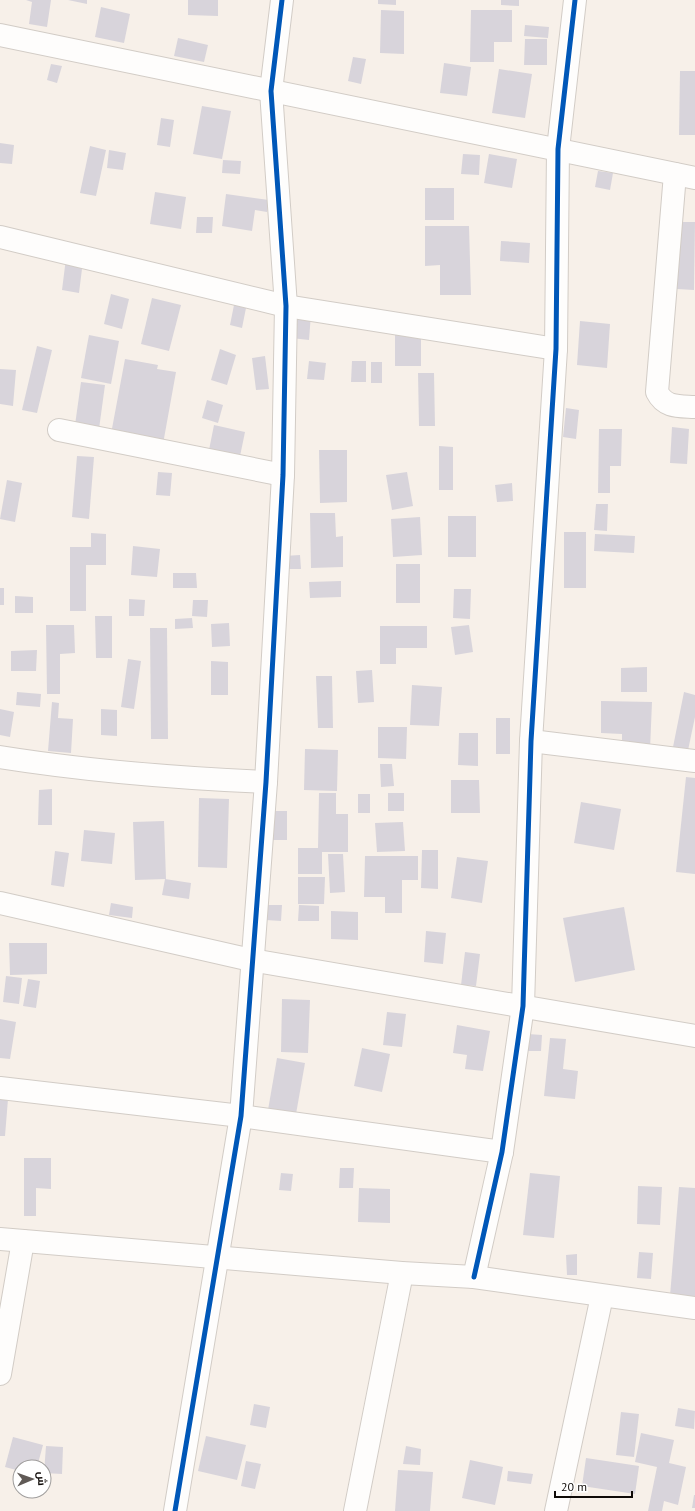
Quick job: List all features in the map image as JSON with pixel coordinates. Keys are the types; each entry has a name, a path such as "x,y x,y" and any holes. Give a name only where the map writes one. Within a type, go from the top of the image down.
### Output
{"street":[{"path":"175,1511 216,1257 241,1116 251,960 266,782 283,475 286,306 271,90 282,0"},
{"path":"474,1277 502,1152 523,1006 531,741 556,349 558,150 575,0"},
{"path":"0,35 685,176 657,392 665,403 673,406 695,407"},
{"path":"0,237 286,306 556,349"},
{"path":"59,430 283,475"},
{"path":"531,741 695,761"},
{"path":"0,757 93,770 179,778 266,782"},
{"path":"0,903 251,960 695,1036"},
{"path":"0,1088 241,1116 502,1152"},
{"path":"0,1238 402,1273 474,1277 695,1308"},
{"path":"0,1374 23,1241"},
{"path":"355,1511 402,1273"},
{"path":"556,1511 602,1296"}],"building":[{"path":"26,0 51,0 47,27 29,24 32,2"},
{"path":"68,0 87,0 87,4"},
{"path":"188,0 218,0 218,16 188,15"},
{"path":"378,0 396,0 396,5 378,4"},
{"path":"501,0 519,0 519,6 501,5"},
{"path":"101,7 130,14 124,43 95,37"},
{"path":"381,10 404,11 404,54 380,53"},
{"path":"471,10 512,10 512,42 494,42 494,62 470,62"},
{"path":"525,25 549,27 548,38 524,36"},
{"path":"178,38 208,45 204,62 174,56"},
{"path":"525,39 547,39 547,65 524,65"},
{"path":"353,57 366,59 361,84 348,81"},
{"path":"444,63 471,67 467,96 440,93"},
{"path":"51,64 62,66 57,83 47,80"},
{"path":"499,69 532,74 525,118 492,113"},
{"path":"680,71 695,71 695,135 679,135"},
{"path":"202,106 231,111 222,159 193,154"},
{"path":"161,118 174,120 170,147 157,145"},
{"path":"0,143 14,145 12,164 0,163"},
{"path":"90,146 106,150 96,196 80,193"},
{"path":"109,150 126,153 123,170 107,168"},
{"path":"463,154 480,155 479,175 461,174"},
{"path":"489,154 517,159 512,188 484,183"},
{"path":"223,160 241,161 240,174 222,173"},
{"path":"598,171 613,173 610,190 595,187"},
{"path":"425,188 454,188 454,220 425,220"},
{"path":"155,192 186,197 181,229 150,224"},
{"path":"226,194 269,200 267,212 255,210 252,231 222,226"},
{"path":"197,217 213,217 212,233 196,233"},
{"path":"679,222 695,222 694,290 677,289"},
{"path":"425,226 469,226 471,295 440,295 440,265 425,266"},
{"path":"501,241 530,243 529,263 500,261"},
{"path":"66,258 83,261 79,293 62,290"},
{"path":"111,294 129,299 122,329 104,324"},
{"path":"152,298 181,305 169,351 141,344"},
{"path":"234,305 246,308 242,328 230,325"},
{"path":"294,312 311,314 309,340 291,338"},
{"path":"580,321 610,324 607,368 577,365"},
{"path":"395,334 421,334 421,366 395,366"},
{"path":"89,335 119,341 111,384 81,378"},
{"path":"37,346 52,350 37,413 22,410"},
{"path":"220,349 236,355 227,385 211,380"},
{"path":"265,356 269,389 256,390 252,358"},
{"path":"125,359 158,365 157,369 176,372 163,444 111,434"},
{"path":"309,361 326,363 324,380 307,379"},
{"path":"352,361 366,361 366,382 351,382"},
{"path":"371,362 382,362 382,383 371,383"},
{"path":"0,369 16,370 13,406 0,404"},
{"path":"418,373 434,373 435,426 419,426"},
{"path":"81,382 105,385 99,429 75,425"},
{"path":"207,400 223,405 218,423 202,418"},
{"path":"566,408 579,410 576,439 563,437"},
{"path":"214,425 245,432 239,461 208,455"},
{"path":"672,427 689,429 687,464 670,463"},
{"path":"599,429 622,429 621,466 610,466 610,493 598,493"},
{"path":"439,446 453,447 453,490 439,490"},
{"path":"319,450 347,450 347,502 320,503"},
{"path":"77,456 94,457 89,519 72,517"},
{"path":"158,472 172,473 170,496 156,495"},
{"path":"407,472 413,506 392,510 386,475"},
{"path":"7,480 22,483 15,522 0,519"},
{"path":"512,483 513,501 497,502 495,485"},
{"path":"596,504 608,504 607,531 594,530"},
{"path":"310,513 335,513 336,537 343,536 343,567 311,568"},
{"path":"448,516 476,516 476,557 448,557"},
{"path":"420,517 422,555 393,557 391,519"},
{"path":"564,532 586,532 586,588 564,588"},
{"path":"91,533 106,534 106,565 86,565 86,611 70,611 70,547 91,547"},
{"path":"595,534 635,536 634,553 594,551"},
{"path":"133,546 160,549 157,577 131,575"},
{"path":"300,555 301,569 284,569 284,556"},
{"path":"396,564 420,564 420,603 396,603"},
{"path":"173,573 196,573 197,588 173,588"},
{"path":"341,581 341,597 310,598 309,582"},
{"path":"0,588 4,588 4,605 0,605"},
{"path":"454,589 471,589 470,619 453,618"},
{"path":"15,596 33,597 33,613 15,613"},
{"path":"129,599 145,600 144,616 129,616"},
{"path":"193,600 208,600 207,617 192,616"},
{"path":"95,616 112,616 112,658 96,658"},
{"path":"192,618 193,628 175,629 175,619"},
{"path":"229,623 230,646 212,647 211,624"},
{"path":"46,625 74,625 75,653 60,654 60,694 47,694"},
{"path":"469,625 473,652 455,655 451,627"},
{"path":"380,626 427,626 427,648 396,648 396,664 380,664"},
{"path":"150,628 167,628 168,739 151,739"},
{"path":"37,650 36,671 11,671 11,651"},
{"path":"128,659 141,661 134,709 121,707"},
{"path":"211,661 228,662 228,695 211,695"},
{"path":"647,667 647,692 621,692 621,668"},
{"path":"372,670 374,702 358,703 356,671"},
{"path":"316,676 332,676 333,728 318,728"},
{"path":"412,685 442,687 439,726 410,725"},
{"path":"17,692 41,694 40,707 16,705"},
{"path":"684,692 695,695 695,717 687,755 672,752"},
{"path":"601,701 652,702 650,750 622,750 622,734 601,733"},
{"path":"52,702 59,703 58,718 73,719 71,753 48,751"},
{"path":"0,709 14,712 10,737 0,735"},
{"path":"101,709 117,710 117,736 101,735"},
{"path":"496,718 510,718 510,754 496,754"},
{"path":"378,727 407,727 406,759 378,758"},
{"path":"459,733 478,733 478,766 458,765"},
{"path":"305,749 338,750 337,791 304,790"},
{"path":"380,764 392,764 394,786 381,787"},
{"path":"686,777 695,778 695,874 676,872"},
{"path":"451,780 479,780 480,813 451,813"},
{"path":"52,789 52,825 38,825 39,790"},
{"path":"319,793 336,793 336,814 348,814 348,852 322,852 322,874 298,874 298,848 318,848"},
{"path":"388,793 404,793 404,811 388,811"},
{"path":"358,794 370,794 370,813 358,813"},
{"path":"199,798 229,799 227,868 198,867"},
{"path":"581,802 621,809 614,850 574,843"},
{"path":"271,811 287,811 287,840 271,840"},
{"path":"164,821 166,879 135,880 133,822"},
{"path":"403,822 405,851 377,852 375,823"},
{"path":"84,830 115,833 112,864 81,861"},
{"path":"422,850 438,850 438,889 421,888"},
{"path":"55,851 69,853 64,887 51,885"},
{"path":"328,854 343,854 345,892 330,893"},
{"path":"365,856 418,856 418,880 402,880 402,913 385,913 385,897 364,897"},
{"path":"457,857 488,861 482,903 451,898"},
{"path":"298,877 325,877 324,904 298,904"},
{"path":"165,879 191,883 189,899 162,895"},
{"path":"111,903 133,907 132,918 109,915"},
{"path":"266,905 282,905 281,921 266,920"},
{"path":"299,905 319,906 319,921 298,921"},
{"path":"624,907 635,970 575,982 563,918"},
{"path":"331,911 358,912 358,940 331,939"},
{"path":"426,931 446,933 443,964 424,962"},
{"path":"9,943 47,943 47,974 10,975"},
{"path":"465,952 480,954 476,986 461,985"},
{"path":"6,976 22,978 19,1004 3,1002"},
{"path":"28,979 40,981 36,1008 23,1006"},
{"path":"282,999 310,1000 308,1053 281,1052"},
{"path":"387,1012 406,1014 402,1047 383,1045"},
{"path":"0,1019 16,1022 10,1059 0,1058"},
{"path":"457,1025 490,1031 483,1071 465,1069 467,1055 453,1053"},
{"path":"528,1034 542,1035 541,1051 527,1051"},
{"path":"550,1038 566,1039 563,1069 578,1071 575,1099 544,1096"},
{"path":"362,1048 390,1054 382,1092 354,1086"},
{"path":"277,1058 305,1063 296,1114 268,1110"},
{"path":"0,1098 8,1099 5,1136 0,1136"},
{"path":"24,1158 51,1158 51,1189 36,1188 36,1216 24,1216"},
{"path":"340,1168 354,1168 353,1188 339,1188"},
{"path":"281,1173 293,1174 291,1191 279,1190"},
{"path":"530,1173 560,1176 554,1238 523,1235"},
{"path":"638,1186 662,1187 660,1225 637,1224"},
{"path":"679,1187 695,1188 695,1298 670,1296"},
{"path":"359,1188 390,1189 390,1223 358,1222"},
{"path":"639,1252 653,1253 651,1279 637,1278"},
{"path":"577,1254 577,1275 567,1275 566,1255"},
{"path":"254,1404 270,1407 266,1428 250,1425"},
{"path":"678,1408 695,1411 694,1429 675,1426"},
{"path":"621,1412 639,1414 634,1457 616,1455"},
{"path":"641,1433 674,1440 669,1463 686,1467 678,1505 664,1501 662,1511 648,1511 657,1467 635,1462"},
{"path":"206,1436 246,1445 237,1480 198,1471"},
{"path":"13,1437 43,1445 39,1459 12,1459 12,1469 5,1467"},
{"path":"46,1446 63,1447 62,1474 52,1473 52,1459 45,1459"},
{"path":"406,1446 421,1449 420,1465 403,1464"},
{"path":"586,1458 639,1466 635,1494 582,1486"},
{"path":"470,1460 503,1467 495,1505 462,1498"},
{"path":"246,1461 261,1464 255,1489 241,1486"},
{"path":"398,1470 433,1472 430,1511 395,1511"},
{"path":"508,1471 533,1474 531,1484 507,1481"},
{"path":"694,1495 695,1508 692,1508"}],"cycle path":[{"path":"175,1511 241,1116 266,782 283,475 286,306 271,91 282,0"},
{"path":"474,1277 502,1152 523,1006 531,741 556,349 558,149 575,0"}]}
